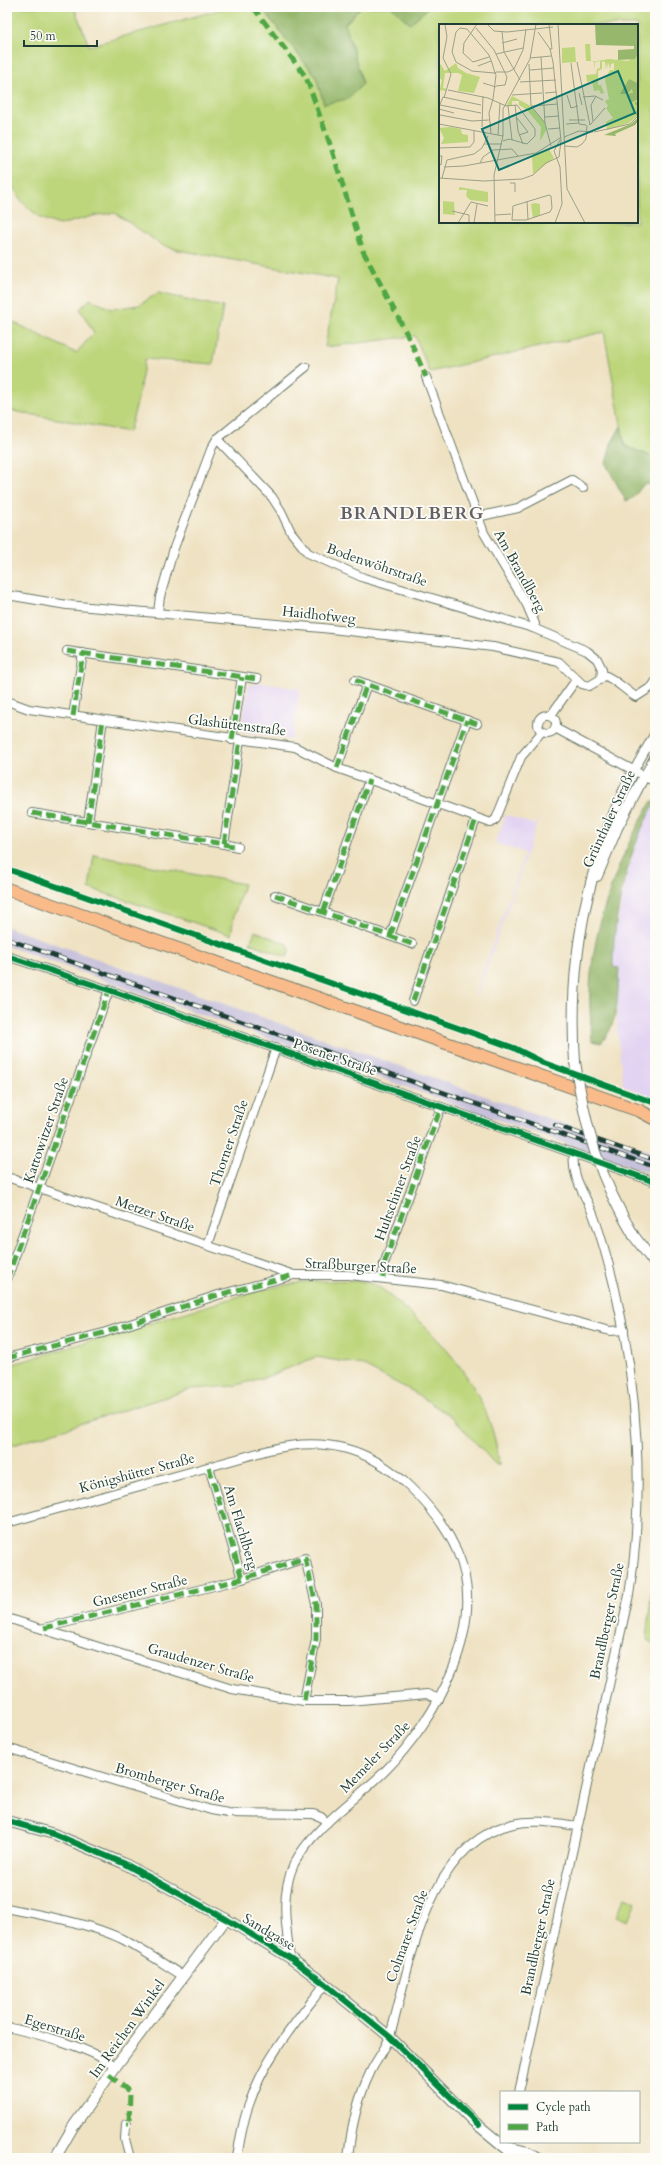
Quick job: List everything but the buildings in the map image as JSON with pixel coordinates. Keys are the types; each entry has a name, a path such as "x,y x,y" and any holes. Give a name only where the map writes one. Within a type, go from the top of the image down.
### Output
{"main road":[{"path":"7,889 633,1109 655,1119"}],"street":[{"path":"158,612 160,597 174,548 217,439 306,367"},
{"name":"Am Brandlberg","path":"426,377 477,517 484,533 526,605 535,624 533,628 587,651 597,659 602,674"},
{"name":"Bodenwöhrstraße","path":"217,439 272,497 281,511 291,532 308,553 364,578 533,628"},
{"path":"477,517 518,508 572,480 583,488"},
{"name":"Haidhofweg","path":"7,595 67,605 158,612 493,647 559,662 566,666 576,680"},
{"path":"67,651 257,679"},
{"path":"73,716 83,653"},
{"path":"551,715 576,680 589,686 600,680 602,674 612,678 620,687 636,698 653,686 655,682"},
{"path":"224,844 242,677"},
{"path":"355,680 477,724"},
{"path":"337,768 368,684"},
{"name":"Glashüttenstraße","path":"7,701 29,709 236,740 294,747 337,768 476,819 491,823 496,819 520,757 542,732"},
{"path":"545,714 551,715 555,719 555,728 550,732 542,732 537,724 539,718 545,714"},
{"path":"88,822 103,720"},
{"path":"390,936 467,720"},
{"path":"555,728 644,776 655,780"},
{"name":"Grünthaler Straße","path":"655,733 622,793 594,866 578,945 573,995 575,1062 582,1108 593,1150 607,1185 634,1236 655,1264"},
{"name":"Grünthaler Straße","path":"589,895 617,828 655,756"},
{"path":"323,912 369,780"},
{"path":"32,813 238,847"},
{"path":"413,1000 476,819"},
{"path":"275,895 412,944"},
{"name":"Posener Straße","path":"7,956 276,1048 655,1182"},
{"name":"Kattowitzer Straße","path":"7,1279 109,990"},
{"name":"Thorner Straße","path":"208,1245 276,1048"},
{"name":"Hultschiner Straße","path":"383,1278 384,1264 441,1107"},
{"name":"Brandlberger Straße","path":"519,2091 629,1595 634,1562 637,1481 636,1427 630,1368 615,1288 595,1221 577,1181 573,1164 574,1154"},
{"name":"Metzer Straße","path":"7,1177 294,1275"},
{"name":"Straßburger Straße","path":"7,1358 103,1333 218,1295 294,1275 327,1274 383,1278 441,1285 610,1331 624,1330"},
{"name":"Memeler Straße","path":"274,1448 303,1443 348,1448 389,1469 423,1500 438,1520 457,1551 463,1569 466,1593 465,1619 461,1642 453,1669 439,1699 420,1731 406,1749 380,1776 327,1823 303,1850 289,1876 284,1909 290,1958"},
{"name":"Königshütter Straße","path":"7,1523 274,1448"},
{"name":"Am Flachlberg","path":"209,1467 242,1578 305,1558 316,1604 316,1639 304,1701"},
{"name":"Gnesener Straße","path":"44,1628 242,1578"},
{"name":"Graudenzer Straße","path":"7,1618 44,1628 232,1689 304,1701 349,1701 427,1694 439,1699"},
{"name":"Bromberger Straße","path":"7,1748 211,1810 228,1813 313,1814 321,1817 327,1823"},
{"name":"Sandgasse","path":"7,1821 54,1834 123,1863 226,1919 290,1958 325,1984 390,2037 474,2121 500,2140"},
{"name":"Colmarer Straße","path":"348,2158 351,2131 358,2103 370,2072 390,2037 400,1992 419,1933 441,1883 460,1857 475,1843 487,1835 514,1824 549,1822 577,1826"},
{"path":"7,1908 62,1920 118,1938 146,1952 183,1976"},
{"name":"Im Reichen Winkel","path":"55,2158 73,2127 116,2066 226,1919"},
{"path":"237,2158 246,2112 266,2066 275,2050 325,1984"},
{"name":"Egerstraße","path":"7,2027 58,2040 100,2056 116,2066"},
{"path":"126,2124 125,2139 130,2158"},
{"path":"504,2158 507,2145 528,2152 538,2158"},
{"name":"Sandgasse","path":"507,2145 518,2158"}],"shaded area":[{"path":"256,682 300,689 292,740 241,731 249,684 256,685"},
{"path":"655,804 655,1097 623,1086 617,1028 619,969 613,968 613,945 626,877 644,820"},
{"path":"506,815 535,825 540,815 477,996 475,995 525,853 495,843"},
{"path":"7,927 553,1120 655,1153 655,1175 7,946"}],"green space":[{"path":"7,7 74,7 89,46 229,7 261,7 316,77 324,104 363,84 345,24 361,7 392,7 410,23 429,7 655,7 655,458 625,446 604,332 430,372 415,336 325,347 338,279 178,250 162,245 115,213 97,215 59,225 40,218 22,202 7,177"},
{"path":"261,7 361,7 345,24 363,84 347,99 324,104 316,77"},
{"path":"392,7 429,7 410,24"},
{"path":"158,293 223,307 213,364 145,359 137,403 129,432 7,410 7,319 76,353 94,333 80,309 90,299 111,309 139,305"},
{"path":"621,426 625,446 655,458 655,483 643,485 634,497 626,501 606,464 611,444"},
{"path":"652,801 655,801 655,804 637,839 630,860 615,927 613,967 619,968 615,1017 612,1026 601,1043 592,1041 590,987 592,963 602,914 629,843"},
{"path":"94,855 244,884 234,915 231,935 89,888"},
{"path":"255,931 287,944 290,949 287,957 250,943"},
{"path":"340,1280 359,1281 375,1285 385,1291 417,1319 435,1336 451,1355 466,1375 478,1396 488,1418 495,1441 499,1465 496,1465 453,1418 414,1392 362,1365 316,1357 269,1376 233,1386 191,1389 7,1447 7,1366 260,1290 303,1282"},
{"path":"655,1553 655,1644 647,1640"},
{"path":"625,1897 636,1902 628,1921 616,1916"}],"railway":[{"path":"7,939 655,1167"},
{"path":"555,1125 655,1160"}],"marked path":[{"path":"253,7 306,77 331,147 363,251 410,340 426,377"},
{"path":"67,651 257,679"},
{"path":"73,716 83,653"},
{"path":"232,740 242,677"},
{"path":"355,680 477,724"},
{"path":"337,768 367,684"},
{"path":"88,822 103,720"},
{"path":"390,936 467,720"},
{"path":"32,813 224,844 240,740"},
{"path":"323,912 369,780"},
{"path":"413,1001 476,819"},
{"path":"224,844 238,847"},
{"path":"275,895 412,944"},
{"path":"7,1279 109,990"},
{"path":"383,1278 384,1264 441,1107"},
{"path":"7,1358 103,1333 218,1295 294,1275"},
{"path":"209,1467 242,1579"},
{"path":"44,1628 242,1579 305,1558 316,1604 316,1639 304,1701"},
{"path":"109,2075 130,2092 129,2124 126,2124"}],"cycle path":[{"path":"7,869 492,1040 514,1048 544,1063 655,1103"},
{"path":"7,956 109,990 655,1182"},
{"path":"7,1821 54,1834 123,1863 226,1919 290,1958 325,1984 390,2037 479,2125"}],"district":[{"name":"BRANDLBERG","path":"412,513"}]}
